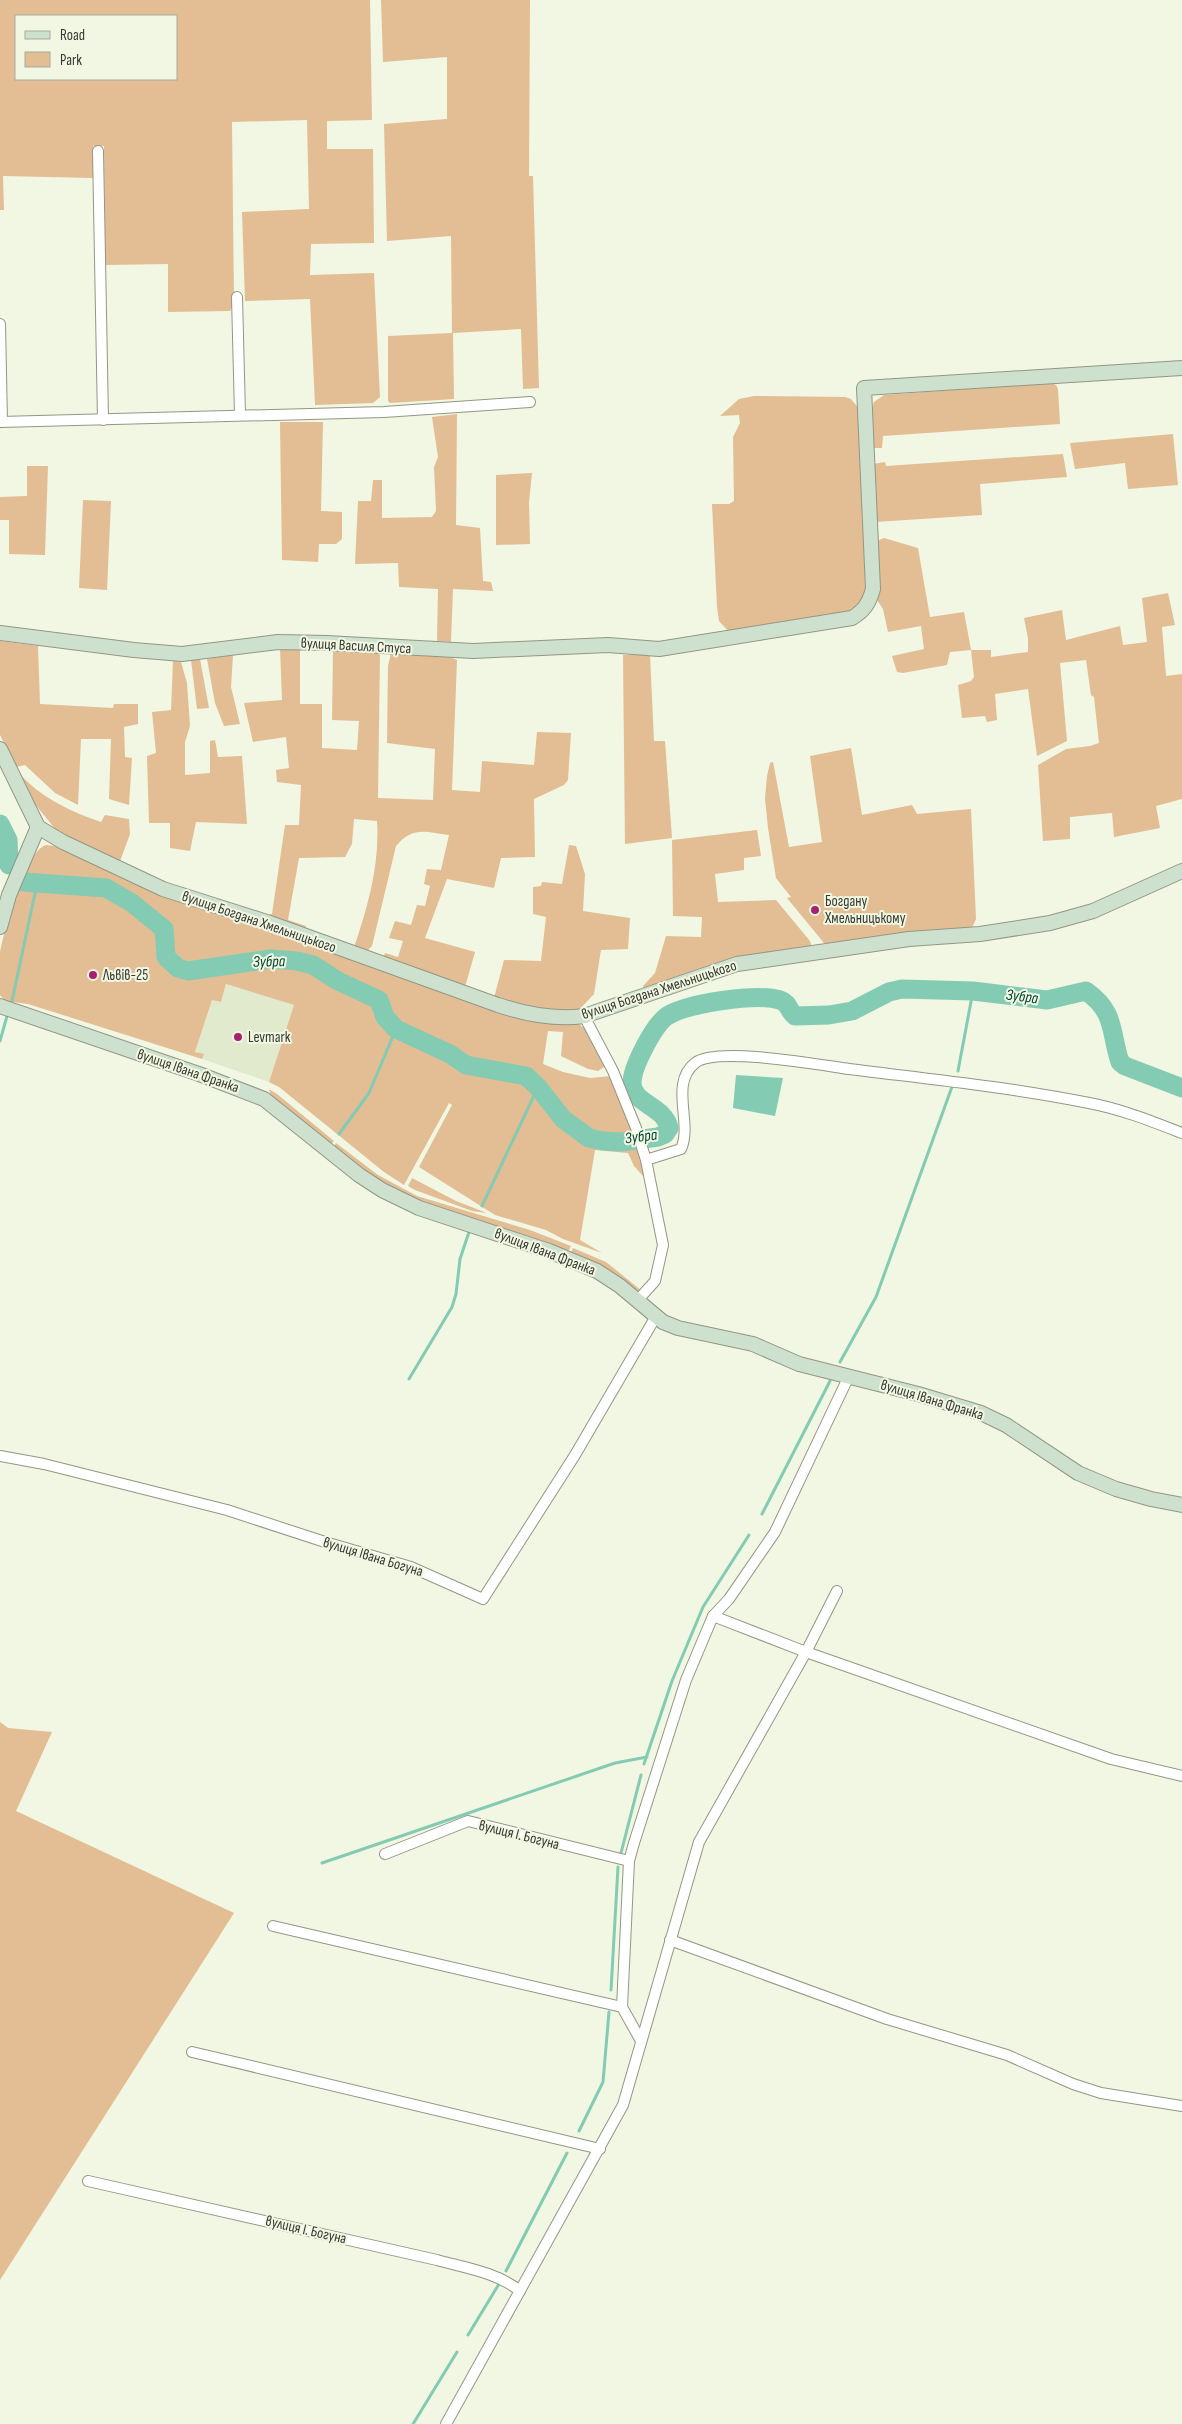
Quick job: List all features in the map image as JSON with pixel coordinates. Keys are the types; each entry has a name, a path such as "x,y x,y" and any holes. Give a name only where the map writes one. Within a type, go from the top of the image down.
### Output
{"street":[{"path":"98,151 104,420"},
{"path":"237,297 240,415"},
{"path":"0,324 1,422 384,412 530,402"},
{"name":"вулиця Василя Стуса","path":"0,633 134,650 182,654 278,642 473,651 608,645 659,649 852,618 864,611 873,589 864,388 1182,368"},
{"path":"0,749 38,827 13,886 0,927"},
{"name":"вулиця Богдана Хмельницького","path":"38,827 63,842 163,889 270,923 498,1005 543,1016 560,1018 584,1016 737,964 908,939 980,934 1050,923 1093,911 1182,871"},
{"name":"вулиця Івана Франка","path":"0,1006 199,1074 264,1099 359,1175 390,1194 419,1208 570,1259 607,1277 656,1318 678,1328 753,1344 799,1364 981,1412 1006,1425 1078,1473 1116,1489 1182,1505"},
{"path":"584,1016 613,1071 643,1148 663,1245 655,1281 637,1301"},
{"path":"646,1160 681,1149 686,1132 683,1098 684,1082 688,1071 702,1059 716,1057 784,1059 848,1069 948,1080 1089,1103 1138,1116 1182,1133"},
{"name":"вулиця Івана Богуна","path":"0,1456 44,1464 227,1510 325,1542 411,1567 483,1598 575,1455 656,1318"},
{"path":"641,2041 622,2008 629,1861 686,1680 713,1616 729,1599 775,1532 849,1376"},
{"path":"446,2424 623,2106 699,1842 806,1652 837,1590"},
{"path":"713,1616 806,1652 1111,1759 1182,1776"},
{"name":"вулиця І. Богуна","path":"385,1854 468,1822 629,1861"},
{"path":"273,1926 517,1981 622,2008"},
{"path":"670,1940 887,2019 1007,2055 1073,2084 1101,2093 1182,2106"},
{"path":"192,2052 600,2149"},
{"name":"вулиця І. Богуна","path":"88,2180 437,2260 494,2275 507,2280 520,2290"}],"shaded area":[{"path":"226,984 294,1005 269,1082 202,1059 203,1054 195,1052 212,1000 221,1002"},
{"path":"736,1075 783,1078 775,1116 733,1108"}],"green space":[{"path":"0,0 370,0 372,120 327,121 327,149 373,149 374,243 311,244 310,275 374,273 380,397 373,403 315,405 310,299 245,301 242,212 309,209 307,120 232,122 234,304 230,311 168,312 168,264 105,265 104,146 93,146 93,178 3,176 4,210 0,210"},
{"path":"381,0 530,0 529,176 533,176 539,388 523,389 521,329 453,333 454,399 390,403 388,401 388,336 452,333 451,236 387,241 384,124 447,119 447,57 383,62"},
{"path":"1051,383 1056,385 1058,389 1060,424 883,436 882,448 873,448 872,408 874,402 884,395"},
{"path":"754,396 845,397 851,399 859,409 867,582 865,597 850,613 730,633 719,621 717,607 712,504 729,504 734,501 733,437 740,423 739,415 720,416 739,399"},
{"path":"457,414 456,525 480,528 483,581 491,582 493,591 453,589 451,642 437,641 438,589 399,587 398,563 355,564 358,501 371,501 373,480 382,480 382,518 432,517 436,511 434,467 438,457 432,417"},
{"path":"280,422 323,422 321,511 342,512 342,539 336,544 319,544 318,562 282,560"},
{"path":"1173,434 1178,485 1128,489 1125,463 1075,469 1070,443"},
{"path":"1063,454 1067,477 980,484 982,515 876,522 873,464 885,462 886,466"},
{"path":"27,466 48,466 45,555 9,554 9,520 0,520 0,497 27,496"},
{"path":"532,473 529,502 530,544 496,545 496,475"},
{"path":"83,500 111,501 107,590 79,588"},
{"path":"884,538 918,548 930,617 964,612 971,650 950,652 947,665 903,673 897,672 892,656 924,649 921,626 888,632 883,609 877,600 877,541"},
{"path":"1168,593 1175,625 1162,627 1166,676 1182,674 1182,799 1156,806 1160,828 1114,837 1112,813 1070,817 1070,839 1043,841 1038,765 1066,749 1099,743 1094,697 1091,695 1086,660 1060,663 1067,741 1037,756 1028,689 995,694 997,720 987,722 985,716 962,718 958,685 971,681 974,677 971,650 991,650 991,657 1028,652 1028,638 1024,618 1062,610 1066,640 1120,626 1123,645 1147,642 1142,598"},
{"path":"0,641 38,646 40,704 113,708 114,704 138,704 138,724 124,727 125,757 132,758 129,805 109,799 111,739 81,739 78,805 55,793 25,765 16,767 0,735"},
{"path":"280,648 300,648 300,704 322,704 322,748 357,750 359,721 332,720 333,652 336,649 378,653 380,655 378,798 433,800 435,749 387,743 388,666 391,653 448,656 457,660 452,790 480,792 482,761 534,765 537,732 571,733 568,780 564,785 534,799 535,857 501,858 494,888 447,879 425,938 475,952 465,987 383,959 385,953 398,957 403,941 389,938 395,921 411,925 417,905 425,906 430,886 424,884 427,869 441,870 449,835 426,832 414,833 408,835 396,846 372,946 367,951 354,947 364,916 375,869 377,821 354,819 352,844 345,857 299,858 288,920 306,926 305,930 269,917 269,914 272,914 285,825 299,825 301,785 277,782 276,770 289,768 286,737 253,742 244,703 282,700"},
{"path":"233,655 231,687 240,724 224,726 215,703 207,659"},
{"path":"623,655 650,655 654,741 665,741 672,838 625,844"},
{"path":"200,659 209,708 197,709 191,660"},
{"path":"173,661 181,662 187,683 190,726 185,742 185,775 210,773 210,741 215,740 218,757 242,756 247,824 196,822 190,851 170,848 170,823 149,823 147,756 156,753 152,712 171,710"},
{"path":"851,748 862,815 912,805 917,814 971,809 976,919 972,928 832,945 824,943 787,898 791,897 776,878 768,828 765,798 770,763 773,762 789,847 822,842 810,756"},
{"path":"20,774 28,783 47,797 79,814 101,822 105,815 129,819 130,834 119,864 60,835 35,804"},
{"path":"757,830 761,856 744,858 744,870 715,874 718,902 776,900 810,941 812,947 646,990 643,986 655,973 666,936 701,937 702,917 673,916 672,840"},
{"path":"46,845 54,846 499,1013 576,1022 584,1028 605,1064 604,1067 598,1071 588,1069 561,1056 563,1032 548,1031 543,1064 563,1072 590,1078 611,1076 639,1143 647,1173 644,1177 634,1166 628,1153 595,1150 580,1240 602,1253 563,1239 546,1230 495,1215 419,1167 452,1105 449,1103 404,1185 384,1172 279,1087 269,1082 294,1005 226,984 221,1002 212,1000 195,1052 204,1054 202,1059 28,1004 5,1001 0,995 0,953 6,928 23,876 38,850"},
{"path":"569,845 576,846 585,874 583,911 630,918 628,949 601,950 594,994 578,1011 565,1013 514,1005 494,998 504,960 541,961 546,917 533,914 533,887 541,886 542,882 562,884"},
{"path":"269,1089 334,1141 329,1146 323,1137 271,1097"},
{"path":"336,1143 378,1175 417,1196 530,1230 571,1246 568,1252 528,1236 415,1201 395,1191 332,1149"},
{"path":"412,1178 456,1201 487,1213 472,1211 415,1190 408,1186"},
{"path":"573,1248 606,1262 642,1291 635,1289 624,1281 571,1253"},
{"path":"0,1722 8,1728 52,1732 16,1811 234,1913 0,2280"}],"waterway":[{"name":"Зубра","path":"0,824 8,840 9,865"},
{"name":"Зубра","path":"24,882 106,888 132,903 164,929 166,957 178,968 188,971 271,959 297,961 313,965 338,981 379,1000 385,1017 396,1029 450,1054 466,1065 526,1076 538,1087 563,1119 589,1138 603,1141 621,1142 658,1137 665,1134 669,1128 662,1115 637,1096 633,1090 633,1076 640,1057 650,1037 667,1016 690,1007 722,1000 755,998 780,1000 786,1003 795,1016 829,1015 852,1011 889,992 902,989 973,991 1047,1000 1086,991 1096,999 1107,1015 1120,1062 1125,1066 1182,1088"},
{"path":"12,1001 37,884"},
{"path":"958,1071 973,991"},
{"path":"0,1041 7,1016"},
{"path":"339,1134 369,1093 396,1029"},
{"path":"840,1362 876,1297 953,1084"},
{"path":"482,1206 538,1087"},
{"path":"409,1379 452,1307 456,1294 460,1259 469,1232"},
{"path":"762,1514 830,1381"},
{"path":"644,1764 672,1681 703,1607 749,1535"},
{"path":"322,1863 615,1763 647,1757"},
{"path":"621,1853 641,1775"},
{"path":"611,1990 618,1867"},
{"path":"579,2131 603,2082 609,2012"},
{"path":"506,2271 567,2153"},
{"path":"468,2335 499,2284"},
{"path":"413,2424 457,2352"}],"place":[{"name":"Богдану Хмельницькому","path":"815,910"},
{"name":"Львів-25","path":"93,975"},
{"name":"Levmark","path":"238,1037"}]}
